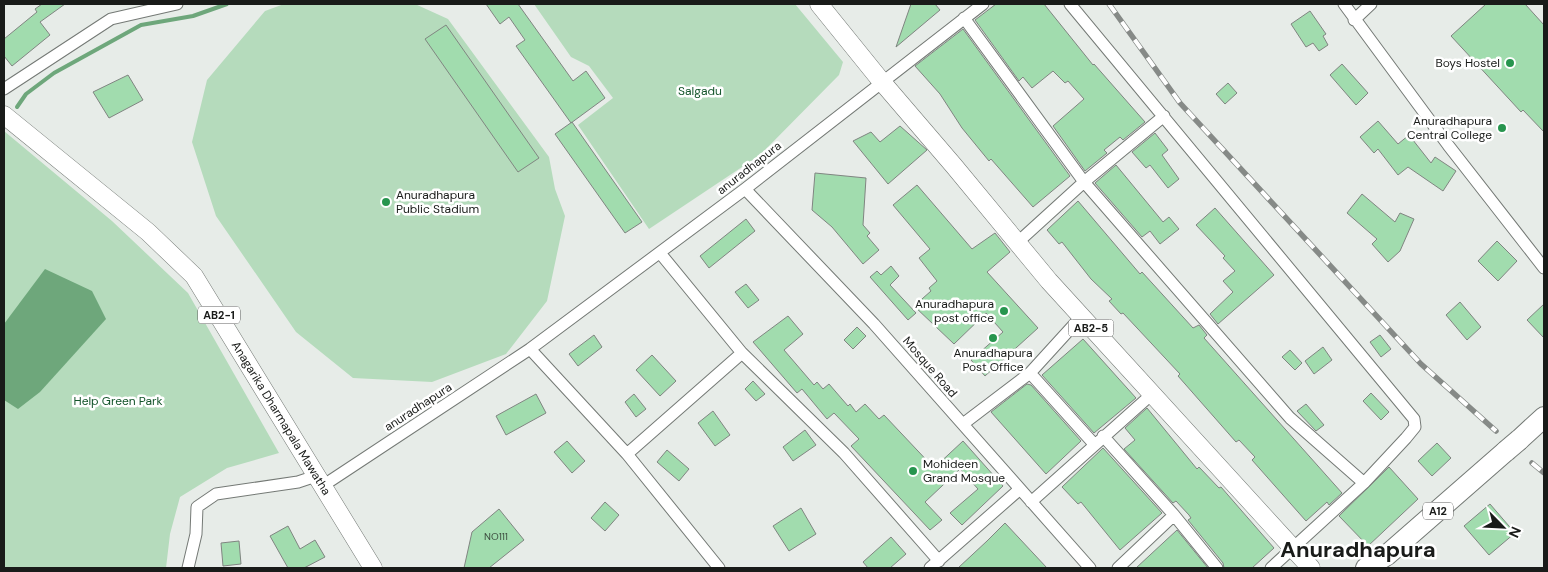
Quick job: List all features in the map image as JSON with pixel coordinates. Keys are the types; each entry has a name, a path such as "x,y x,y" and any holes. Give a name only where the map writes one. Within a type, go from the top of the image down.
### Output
{"highway":[{"name":"A12","path":"1366,568 1383,562 1544,417"}],"main road":[{"name":"AB2-5","path":"819,4 882,82 1080,316 1309,568"},
{"name":"Anagarika Dharmapala Mawatha","path":"4,115 148,232 194,276 318,482 373,568"}],"street":[{"path":"4,89 111,19 177,4"},
{"name":"anuradhapura","path":"188,568 196,534 197,507 216,494 298,482 318,482 530,349 745,189 983,4"},
{"path":"1070,4 1414,419 1415,426 1406,438 1364,483 1271,568"},
{"path":"1344,4 1354,20 1544,268"},
{"path":"1354,20 1371,4"},
{"path":"964,18 1084,182 1290,418 1364,483"},
{"path":"1018,243 1084,182 1164,116"},
{"name":"Mosque Road","path":"745,189 874,324 1090,568"},
{"path":"660,253 742,353 844,453 934,564 1020,489"},
{"path":"963,424 1030,373 1080,316"},
{"path":"530,349 627,454 719,568"},
{"path":"627,454 742,353"},
{"path":"1030,373 1174,515 1217,568"},
{"path":"1031,502 1098,440 1152,394"},
{"path":"1118,568 1174,515"}],"green space":[{"name":"Anuradhapura Public Stadium","path":"284,4 415,4 448,19 549,157 555,189 565,216 547,301 506,354 432,382 353,378 296,332 216,216 192,142 207,80 265,11"},
{"name":"Salgadu","path":"534,4 795,4 843,62 839,75 760,155 649,229 578,125 613,98 589,66 571,57"},
{"name":"Help Green Park","path":"4,131 112,221 188,293 279,453 227,468 180,497 170,534 166,568 4,568"}],"shaded area":[{"path":"45,269 92,291 106,319 40,392 18,409 4,400 4,324"}],"building":[{"path":"42,4 65,4 40,22 50,35 12,66 4,56 4,39 37,12 35,9"},
{"path":"486,4 518,4 573,81 586,71 605,98 571,123 516,46 525,40 509,17 500,24"},
{"path":"911,4 935,4 940,10 896,47"},
{"path":"996,4 1044,4 1093,65 1145,122 1123,140 1120,137 1104,150 1107,153 1085,171 1053,126 1084,99 1068,81 1065,83 1053,71 1032,88 1023,77 1019,81 975,20"},
{"name":"Boys Hostel","path":"1486,4 1525,4 1544,25 1544,132 1523,110 1521,112 1451,36"},
{"path":"1310,11 1326,34 1323,36 1328,45 1319,51 1313,43 1306,47 1291,24"},
{"path":"446,25 539,158 518,172 425,39"},
{"path":"963,29 1070,176 1033,207 991,159 989,161 962,128 940,94 915,66"},
{"path":"1342,64 1368,93 1356,105 1330,75"},
{"path":"128,75 143,100 109,118 93,92"},
{"path":"1228,83 1237,93 1225,104 1216,94"},
{"path":"1378,121 1398,144 1409,135 1431,163 1435,157 1456,171 1443,191 1408,167 1398,175 1378,149 1374,153 1360,137"},
{"path":"572,122 642,222 625,233 555,134"},
{"path":"900,126 927,150 888,184 853,141 871,132 880,142"},
{"path":"1155,133 1168,150 1162,155 1179,179 1168,188 1150,165 1146,168 1132,152"},
{"path":"1116,165 1163,222 1169,217 1179,229 1160,244 1150,231 1142,237 1095,183"},
{"path":"815,173 866,178 863,225 870,233 867,236 879,250 863,264 832,227 812,210"},
{"path":"917,185 972,249 995,233 1010,252 987,272 1038,328 985,376 971,360 1003,332 986,313 954,344 914,306 931,291 929,288 937,281 919,258 930,249 893,205"},
{"path":"1362,194 1395,222 1400,213 1414,219 1400,251 1388,262 1372,244 1377,239 1347,213"},
{"path":"1078,201 1140,274 1142,272 1193,328 1199,325 1207,335 1204,338 1342,493 1329,505 1327,502 1306,521 1252,460 1255,457 1239,440 1236,442 1178,376 1180,374 1123,313 1121,314 1109,301 1112,299 1091,279 1062,242 1059,244 1047,230"},
{"path":"1215,208 1274,275 1218,324 1210,314 1233,292 1223,281 1235,271 1223,258 1225,256 1196,225"},
{"path":"746,219 755,231 709,268 700,256"},
{"path":"1497,241 1517,261 1498,281 1478,261"},
{"path":"891,266 899,276 890,285 916,313 908,320 870,277 877,271 881,275"},
{"path":"746,284 759,300 748,308 735,292"},
{"path":"1460,302 1481,327 1467,340 1446,315"},
{"path":"1544,304 1544,338 1527,320"},
{"path":"788,316 803,334 784,350 814,385 817,382 823,389 829,384 848,406 850,404 856,412 865,404 879,419 884,415 934,468 963,441 1003,486 962,525 950,513 978,489 960,469 925,502 942,520 930,530 851,446 859,439 834,413 827,419 802,389 797,393 753,342"},
{"path":"857,327 866,336 853,349 844,340"},
{"path":"594,335 602,347 578,366 569,354"},
{"path":"1380,335 1391,349 1381,357 1370,342"},
{"path":"1083,339 1136,398 1094,433 1042,375"},
{"path":"1323,347 1332,360 1314,374 1305,361"},
{"path":"1290,350 1302,363 1295,370 1282,357"},
{"path":"652,355 676,381 660,396 636,370"},
{"path":"753,381 765,394 756,401 745,389"},
{"path":"1027,384 1031,385 1081,441 1046,474 991,412"},
{"path":"1371,393 1389,412 1381,420 1363,401"},
{"path":"536,394 546,413 506,435 496,416"},
{"path":"634,394 646,409 636,417 625,402"},
{"path":"1306,404 1324,425 1316,431 1297,411"},
{"path":"1147,408 1197,469 1199,467 1219,488 1221,487 1274,548 1252,568 1224,568 1223,563 1188,520 1191,518 1189,515 1176,501 1173,503 1124,449 1135,440 1125,428"},
{"path":"713,411 730,435 715,446 698,423"},
{"path":"805,430 816,445 793,461 783,447"},
{"path":"567,441 585,461 572,473 554,452"},
{"path":"1437,443 1451,458 1432,476 1418,461"},
{"path":"1103,448 1162,513 1120,550 1081,502 1078,504 1062,487"},
{"path":"667,450 689,469 679,481 657,462"},
{"path":"1389,467 1418,499 1368,546 1339,516"},
{"path":"605,502 619,515 605,531 591,518"},
{"path":"1490,504 1515,533 1489,555 1464,526"},
{"path":"801,508 816,534 789,551 773,526"},
{"path":"499,509 524,540 489,568 464,568 472,532"},
{"path":"1005,523 1047,568 958,568 987,541"},
{"path":"288,526 300,549 315,540 325,557 304,568 288,568 270,536"},
{"path":"1177,530 1208,568 1136,568"},
{"path":"891,537 906,554 890,568 868,568 863,562"},
{"path":"239,541 241,564 223,566 221,543"}],"waterway":[{"path":"17,107 26,94 54,73 141,25 193,16 227,4"}],"railway":[{"path":"1109,4 1180,103 1421,364 1496,431"},
{"path":"1532,463 1544,473"}],"place":[{"name":"Boys Hostel","path":"1510,63"},
{"name":"Anuradhapura Central College","path":"1502,128"},
{"name":"Anuradhapura Public Stadium","path":"386,202"},
{"name":"Anuradhapura post office","path":"1004,311"},
{"name":"Anuradhapura Post Office","path":"993,338"},
{"name":"Mohideen Grand Mosque","path":"913,471"}],"district":[{"name":"Anuradhapura","path":"1358,549"}]}
